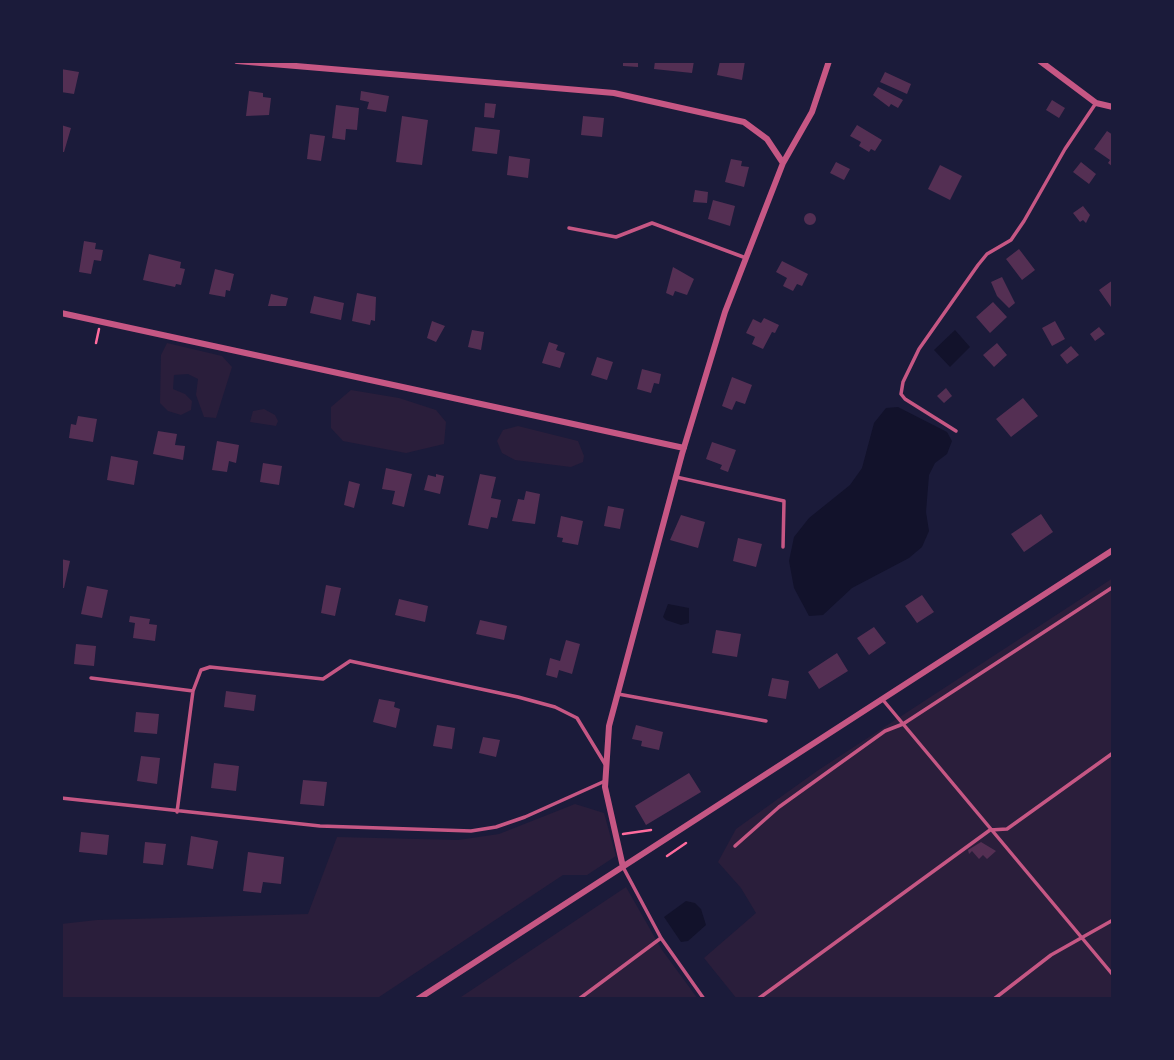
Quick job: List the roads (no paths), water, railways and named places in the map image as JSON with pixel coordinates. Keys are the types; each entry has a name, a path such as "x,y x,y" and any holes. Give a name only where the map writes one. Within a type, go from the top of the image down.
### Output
{"street":[{"path":"237,61 614,93 744,122 767,139 783,163"},
{"path":"623,867 605,781 604,764 618,694 711,353 783,163 812,112 829,61"},
{"path":"1040,61 1096,103 1113,107"},
{"path":"61,313 684,448"},
{"path":"418,999 1113,550"}],"lane":[{"path":"956,431 905,399 901,394 906,376 919,349 978,265 987,254 1010,240 1024,221 1065,149 1096,103"},
{"path":"569,228 616,237 652,223 746,258"},
{"path":"676,477 784,501 783,547"},
{"path":"735,846 779,807 885,732 903,724 1113,587"},
{"path":"177,812 193,691 201,670 210,667 318,679 329,677 350,661 518,697 567,712 577,718 604,764"},
{"path":"91,678 193,691"},
{"path":"618,694 766,721"},
{"path":"882,699 1113,975"},
{"path":"758,999 990,830 1007,829 1113,752"},
{"path":"61,798 320,826 471,831 496,827 525,817 605,781"},
{"path":"623,867 661,938 704,999"},
{"path":"994,999 1080,936 1091,934 1113,920"},
{"path":"579,999 661,938"}]}
